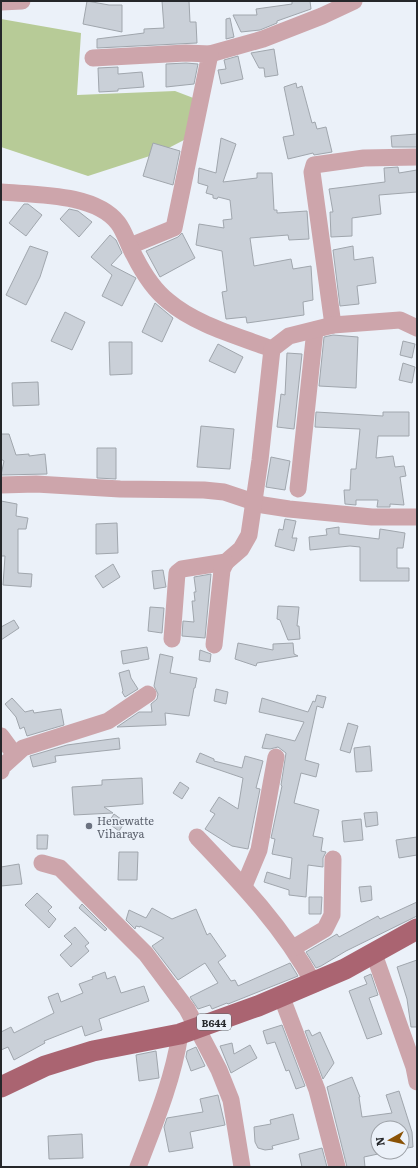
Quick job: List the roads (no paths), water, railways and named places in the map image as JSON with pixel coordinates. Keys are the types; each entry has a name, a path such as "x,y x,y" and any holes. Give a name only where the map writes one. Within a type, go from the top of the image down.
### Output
{"main road":[{"name":"B644","path":"1,1087 45,1066 93,1051 189,1031 282,998 374,954 417,929"}],"street":[{"path":"93,58 186,53 210,54 263,39 322,16 354,1"},
{"path":"130,246 174,228 210,54"},
{"path":"333,325 312,172 314,165 364,158 417,157"},
{"path":"1,192 70,198 99,208 118,222 148,278 168,301 207,325 272,349"},
{"path":"214,645 222,570 226,562 241,549 248,535 260,460 272,349 289,336 333,325 400,320 417,328"},
{"path":"298,489 315,330"},
{"path":"1,485 36,484 204,490 224,492 270,506 339,514 417,518"},
{"path":"172,639 176,573 182,569 226,562"},
{"path":"1,771 2,767 23,748 108,721 148,694"},
{"path":"1,736 15,755"},
{"path":"244,886 259,850 276,757"},
{"path":"197,837 244,886 293,948 314,984"},
{"path":"293,948 325,929 332,915 333,859"},
{"path":"42,863 60,868 146,954 187,1009 189,1031 176,1060 138,1167"},
{"path":"374,954 414,1067 417,1082"},
{"path":"282,998 317,1090 337,1167"},
{"path":"189,1031 219,1070 231,1100 242,1167"}],"place":[{"name":"Henewatte Viharaya","path":"89,826"}]}
